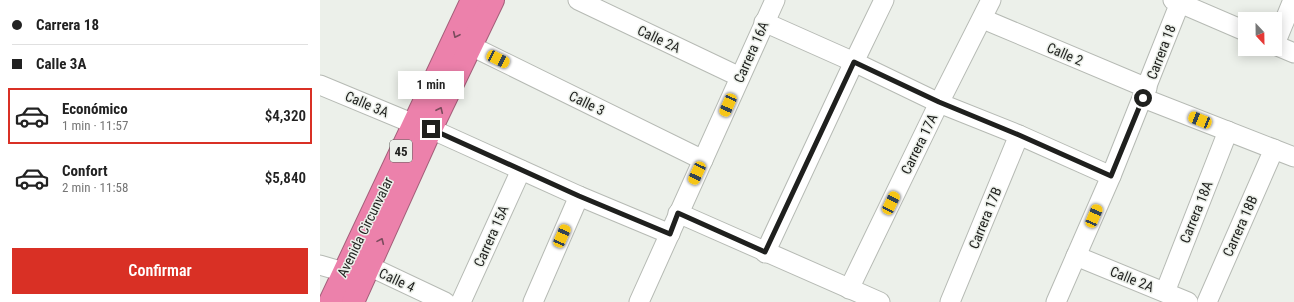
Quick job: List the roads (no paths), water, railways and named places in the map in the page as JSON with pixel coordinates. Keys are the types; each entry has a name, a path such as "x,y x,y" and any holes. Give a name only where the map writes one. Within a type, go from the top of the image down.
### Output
{"highway":[{"name":"Avenida Circunvalar","path":"330,302 355,266 423,126 472,0"},
{"name":"Avenida Circunvalar","path":"423,126 471,46 493,0"},
{"name":"Avenida Circunvalar","path":"353,302 355,266"}],"street":[{"name":"Calle 2A","path":"578,0 740,77"},
{"name":"Carrera 16A","path":"639,302 775,0"},
{"path":"765,252 884,0"},
{"name":"Carrera 17A","path":"850,289 939,102 983,19 991,0"},
{"path":"1282,27 1293,0"},
{"path":"1178,1 1238,28"},
{"name":"Carrera 18","path":"1056,302 1111,176 1145,93 1178,1"},
{"name":"Calle 2","path":"983,19 1228,131 1294,157"},
{"path":"764,22 939,102 1019,135 1111,176"},
{"name":"Calle 3","path":"471,46 703,160"},
{"path":"1282,47 1294,53"},
{"name":"Calle 3A","path":"320,85 423,126 579,196 670,234"},
{"name":"Carrera 18A","path":"1165,292 1228,131"},
{"name":"Carrera 17B","path":"950,302 1019,135"},
{"name":"Carrera 18B","path":"1207,302 1274,149"},
{"name":"Carrera 15A","path":"461,302 521,170"},
{"path":"533,302 579,196"},
{"path":"678,213 880,302"},
{"name":"Calle 2A","path":"1076,256 1188,302"},
{"name":"Calle 4","path":"320,265 355,266 445,302"}]}
